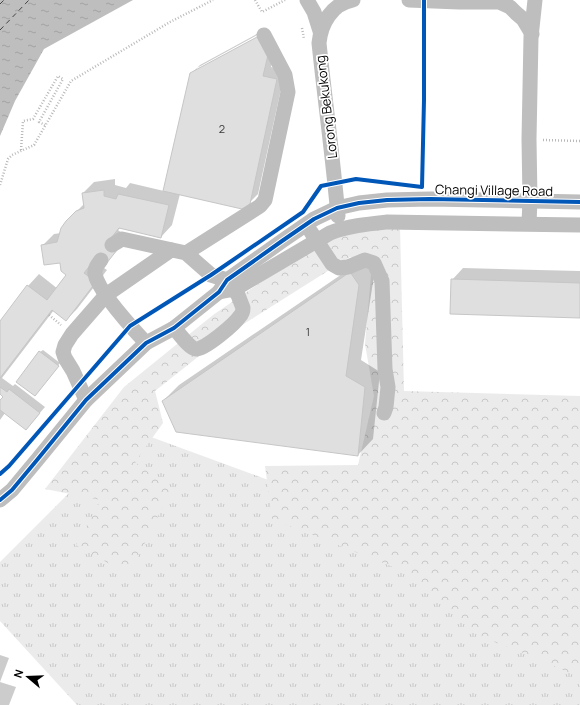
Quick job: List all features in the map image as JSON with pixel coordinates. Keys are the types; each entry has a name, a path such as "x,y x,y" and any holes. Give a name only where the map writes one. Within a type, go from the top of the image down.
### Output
{"street":[{"path":"308,0 314,12 320,31"},
{"path":"320,31 335,8 349,0"},
{"path":"409,0 501,1 523,19 532,34"},
{"path":"529,223 531,37 535,0"},
{"name":"Lorong Bekukong","path":"320,31 319,43 326,114 336,182 339,229"},
{"path":"186,253 260,206 265,200 262,179 288,92 285,75 264,35"},
{"name":"Changi Village Road","path":"227,287 305,225 337,208 359,203 387,200 530,200 580,202"},
{"path":"0,500 12,490 86,400 146,343 174,328 227,287 330,233 339,229 387,222 529,223 580,225"},
{"path":"305,225 317,240 332,264 339,268 348,267 365,260 374,264 382,281 385,369 388,387 384,413"},
{"path":"112,246 122,239 186,253 227,287 244,308 240,317 232,326 204,347 197,350 192,348 174,328"},
{"path":"86,400 73,371 65,358 63,352 65,345 72,334 106,295 171,250"},
{"path":"101,260 94,273 106,295 130,326 146,343"}],"path":[{"path":"0,185 8,159 21,150 34,144 71,82 170,22 214,0"},
{"path":"255,0 262,12 285,0"},
{"path":"422,187 424,1"},
{"path":"21,150 23,121 33,118 58,76 63,79 39,122 45,125"},
{"path":"529,139 580,141"},
{"path":"336,182 356,179 400,184"}],"green space":[{"path":"400,227 404,391 580,396 580,678 539,659 484,638 401,570 272,519 265,466 358,465 374,396 365,344 372,264 350,257 223,337 155,391 163,423 135,462 171,490 129,575 76,545 101,500 45,489 124,387 213,315 321,241 348,229"},
{"path":"132,430 580,594 580,705 77,705 0,621 0,562"}],"water":[{"path":"0,0 133,0 44,49 15,101 0,136"}],"building":[{"path":"257,37 268,55 263,76 277,79 250,204 242,209 163,191 190,73"},
{"path":"104,190 104,196 116,199 118,194 169,205 161,238 119,228 108,242 117,250 106,264 97,257 84,273 96,282 66,321 52,310 0,378 0,321 27,285 47,300 66,275 61,271 60,263 44,265 41,245 57,242 61,228 66,221 76,211 84,208 82,193"},
{"path":"350,272 359,285 346,376 365,387 358,456 176,432 162,401"},
{"path":"451,279 580,283 580,318 450,314"},
{"path":"39,351 59,366 35,396 16,382"},
{"path":"0,387 7,392 9,389 40,413 26,430 0,410 0,400 3,397 0,394"}],"ferry route":[{"path":"0,4 4,0"},
{"path":"0,30 29,0"}],"cycle path":[{"path":"0,474 9,466 130,326 211,275 303,212 321,186 356,179 422,187 424,0"},
{"path":"0,500 12,490 86,400 146,343 174,328 219,292 227,280 314,219 337,208 359,203 387,200 430,199 580,202"}]}
